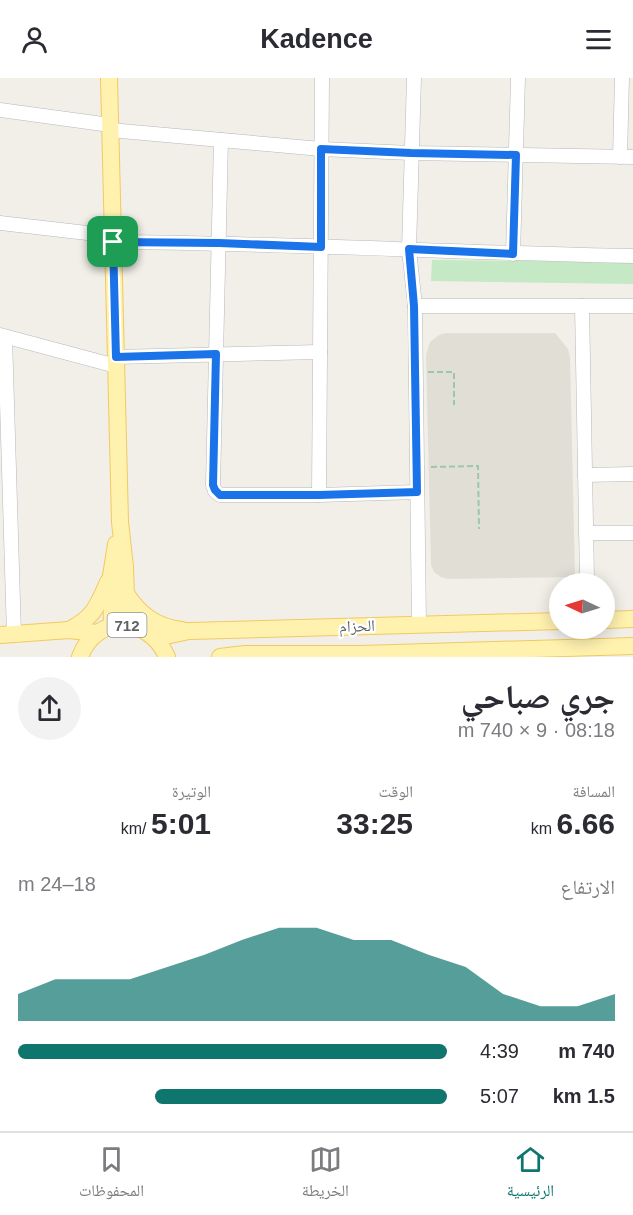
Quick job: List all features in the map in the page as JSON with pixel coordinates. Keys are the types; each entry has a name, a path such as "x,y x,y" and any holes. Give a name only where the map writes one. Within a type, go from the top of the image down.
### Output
{"main road":[{"name":"712","path":"109,78 120,522 125,567 125,592 112,628"},
{"name":"712","path":"112,628 111,576 120,522"},
{"path":"69,630 79,625 96,609 111,576"},
{"path":"125,592 145,616 158,624 189,631"},
{"path":"615,620 633,619"},
{"name":"الحزام","path":"156,638 189,631 549,621"},
{"name":"712","path":"80,657 89,641 112,628 143,629 156,638 167,657"},
{"path":"7,635 112,628"},
{"name":"الحزام","path":"220,657 245,654 361,656 633,646"}],"street":[{"path":"319,495 322,78"},
{"path":"414,78 409,249 416,372 419,624"},
{"path":"513,254 518,78"},
{"path":"0,110 110,128 321,149 627,157 622,78"},
{"path":"221,140 213,485 215,490 220,495 417,492"},
{"path":"0,223 113,239 513,254 633,256"},
{"path":"414,306 633,306"},
{"path":"582,306 586,573"},
{"path":"7,635 3,336 116,362 216,354 320,352"},
{"path":"585,475 633,474"},
{"path":"586,533 633,532"}],"path":[{"path":"416,372 454,372 454,405"},
{"path":"417,467 478,466 479,529"}],"shaded area":[{"path":"446,333 555,333 568,349 575,573 549,573 549,577 448,579 434,572 431,565 426,355 430,342"}],"green space":[{"path":"432,260 633,262 633,284 431,281"}],"route":[{"path":"321,149 516,155 513,254 409,249 414,306 417,492 220,495 213,485 216,354 116,357 113,242 321,247 321,149"}]}
